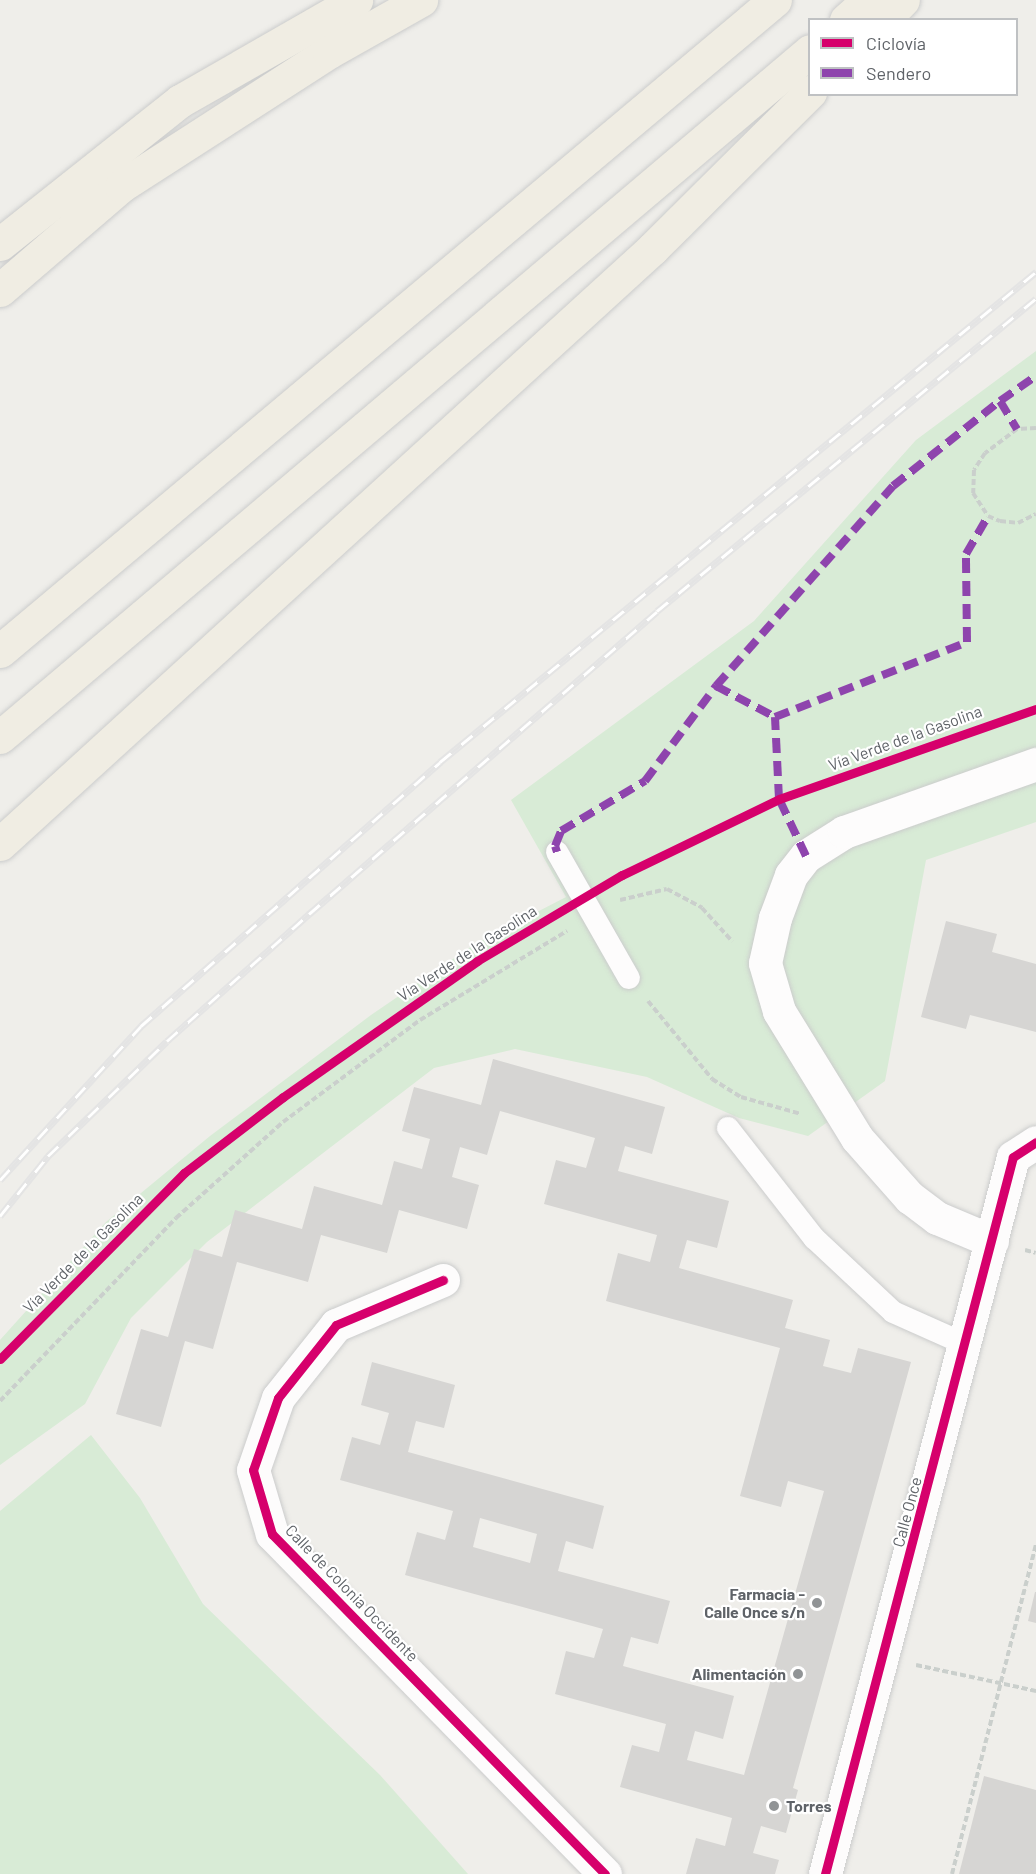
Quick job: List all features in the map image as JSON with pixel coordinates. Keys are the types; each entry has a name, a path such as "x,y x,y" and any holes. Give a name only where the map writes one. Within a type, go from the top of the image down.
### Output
{"highway":[{"path":"0,244 180,101 356,0"},
{"path":"0,290 121,186 329,52 421,0"},
{"path":"0,651 775,0"},
{"path":"848,18 868,0"},
{"path":"885,18 903,0"},
{"path":"0,737 808,53"},
{"path":"0,844 652,249 808,95"}],"street":[{"path":"992,1242 937,1218 910,1198 857,1138 779,1011 765,963 791,875 806,856 844,832 1036,764"},
{"name":"Calle Once","path":"825,1874 967,1345 992,1242 1024,1149"},
{"name":"Calle de Colonia Occidente","path":"443,1280 336,1325 278,1398 253,1470 272,1534 605,1874"}],"lane":[{"path":"557,852 629,978"},
{"path":"728,1128 814,1238 893,1312 967,1345"}],"path":[{"path":"1036,428 1017,429 985,453 974,470 973,493 988,516 1000,521 1018,523 1036,514"},
{"path":"610,906 628,896 667,889 702,908 729,939 765,963"},
{"path":"0,1401 176,1218 283,1122 420,1020 572,928"},
{"path":"629,978 712,1079 741,1096 796,1114 817,1114 835,1104"},
{"path":"952,1874 1036,1544"},
{"path":"883,1658 1036,1691"}],"green space":[{"path":"1036,351 1036,822 926,860 885,1081 808,1136 739,1118 647,1077 515,1049 434,1068 207,1242 131,1318 85,1404 0,1465 0,1340 106,1222 210,1136 371,1015 475,944 566,897 511,800 754,621 916,440"},
{"path":"91,1435 140,1498 203,1604 380,1775 468,1874 0,1874 0,1511"}],"building":[{"path":"946,921 997,934 992,952 1036,964 1036,1032 970,1015 966,1029 921,1017"},
{"path":"493,1059 665,1107 652,1154 625,1146 618,1171 729,1201 717,1248 687,1240 679,1268 793,1300 785,1328 830,1340 823,1366 851,1373 858,1348 911,1362 793,1788 798,1790 786,1833 761,1826 753,1853 779,1860 775,1874 686,1874 696,1838 725,1846 732,1818 620,1787 632,1745 659,1752 666,1724 555,1694 566,1651 594,1658 603,1629 405,1575 417,1532 445,1540 453,1511 340,1480 352,1437 380,1445 389,1413 361,1405 372,1362 455,1385 444,1428 416,1421 408,1452 604,1506 593,1549 566,1541 558,1571 670,1601 658,1644 631,1637 623,1666 734,1696 723,1739 695,1731 687,1760 744,1775 824,1491 788,1481 781,1507 740,1496 780,1348 606,1301 618,1253 650,1262 657,1235 544,1204 556,1160 586,1168 595,1138 500,1111 487,1155 460,1147 452,1177 479,1185 467,1229 399,1210 387,1253 321,1235 308,1282 237,1262 213,1349 185,1341 161,1427 116,1414 141,1329 168,1337 194,1249 222,1257 235,1210 302,1229 314,1186 382,1205 394,1161 422,1169 430,1139 402,1131 414,1087 481,1105","holes":["480,1518 537,1534 530,1563 473,1547"]},
{"path":"1036,1592 1036,1623 1028,1621"},
{"path":"984,1776 1036,1790 1036,1874 959,1874"}],"railway":[{"path":"0,1180 141,1026 440,762 1036,272"},
{"path":"0,1216 48,1156 167,1041 309,914 657,611 1036,299"}],"marked path":[{"path":"1000,401 1036,376"},
{"path":"557,852 555,846 561,831 645,781 716,686 893,486 1000,401 1017,429"},
{"path":"806,856 779,799 775,717 967,642 966,554 988,516"},
{"path":"716,686 775,717"}],"cycle path":[{"name":"Vía Verde de la Gasolina","path":"0,1359 184,1173 283,1097 477,961 622,875 779,799 1036,709"},
{"path":"825,1874 1013,1157 1036,1142"},
{"path":"443,1280 336,1325 278,1398 253,1470 272,1534 605,1874"}],"place":[{"name":"Farmacia - Calle Once s/n","path":"817,1603"},
{"name":"Alimentación","path":"798,1674"},
{"name":"Torres","path":"774,1806"}]}
